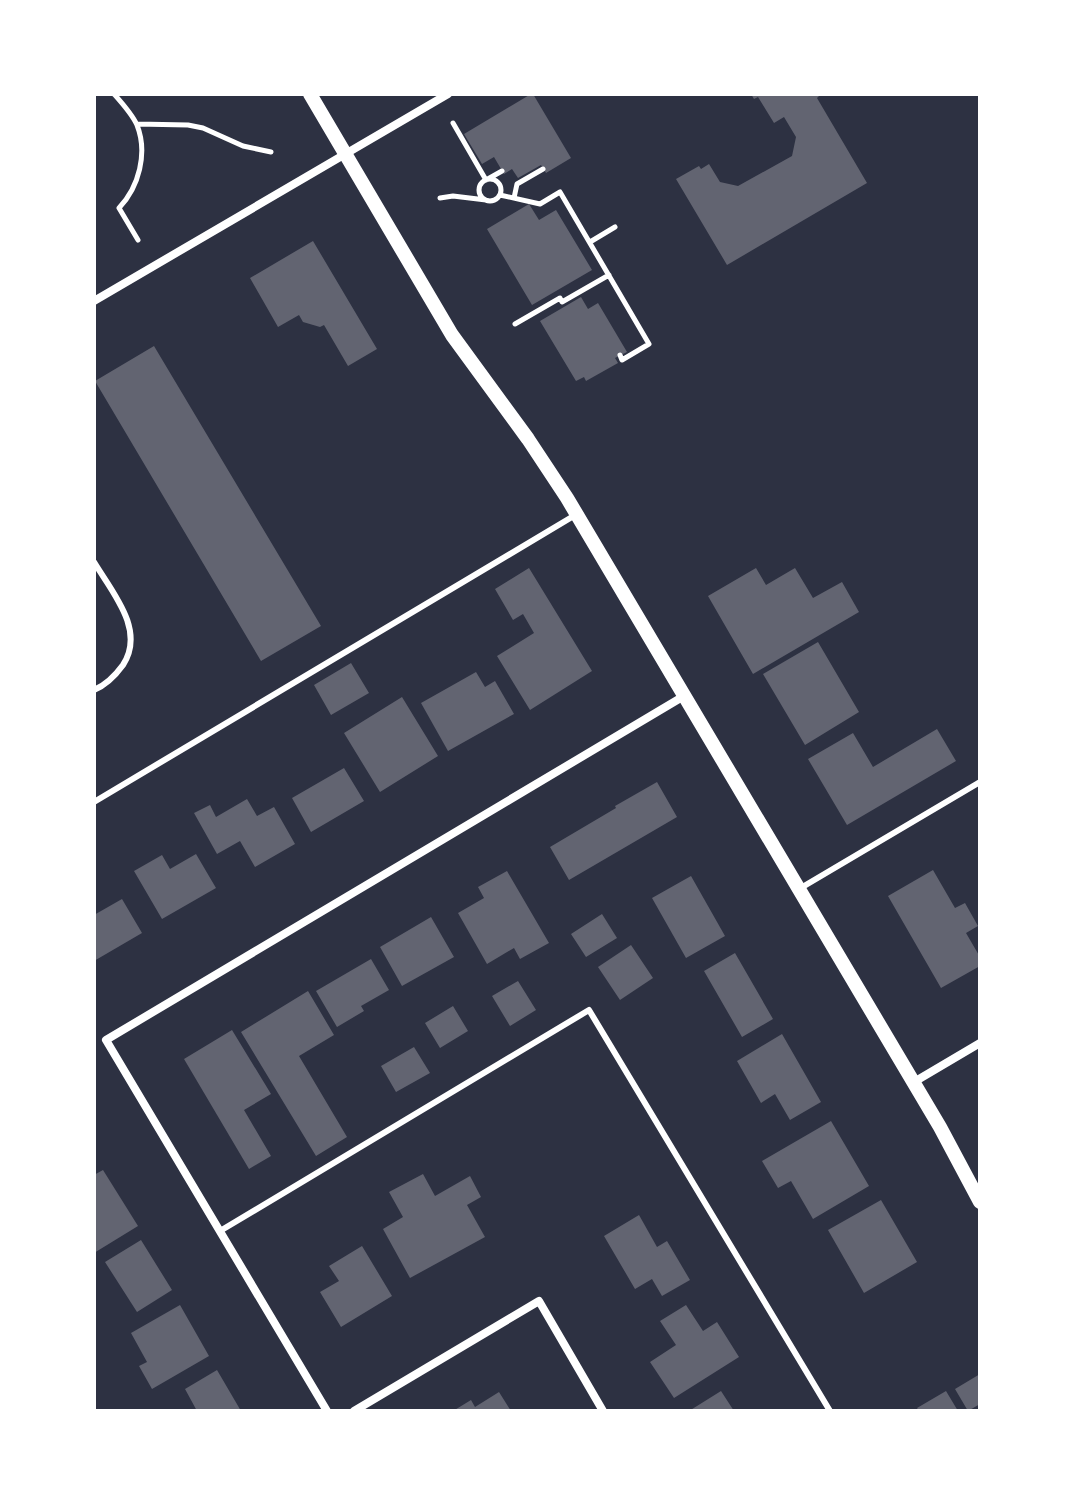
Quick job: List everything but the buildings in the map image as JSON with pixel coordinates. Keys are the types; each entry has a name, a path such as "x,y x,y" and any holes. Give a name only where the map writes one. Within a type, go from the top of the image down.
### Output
{"street":[{"path":"310,94 447,327 540,456 577,514 914,1082 980,1202"},
{"path":"94,301 448,94"},
{"path":"327,1411 106,1040 684,696"},
{"path":"914,1082 980,1043"},
{"path":"354,1411 539,1301 603,1411"}],"lane":[{"path":"94,802 577,514"},
{"path":"94,562 124,613 131,635 122,667 94,690"},
{"path":"799,889 980,782"},
{"path":"220,1231 589,1010 830,1411"}],"path":[{"path":"114,94 137,124 141,145 135,185 129,198 119,208 138,240"},
{"path":"453,123 486,180"},
{"path":"137,124 203,128 243,146 271,152"},
{"path":"514,198 517,184 543,169"},
{"path":"487,200 481,196 479,189 486,180 502,171"},
{"path":"440,198 495,199 500,195 501,188 498,182 486,180"},
{"path":"500,195 540,204 560,192 649,344 622,360 620,355"},
{"path":"590,242 615,227"},
{"path":"515,324 609,275"}]}
